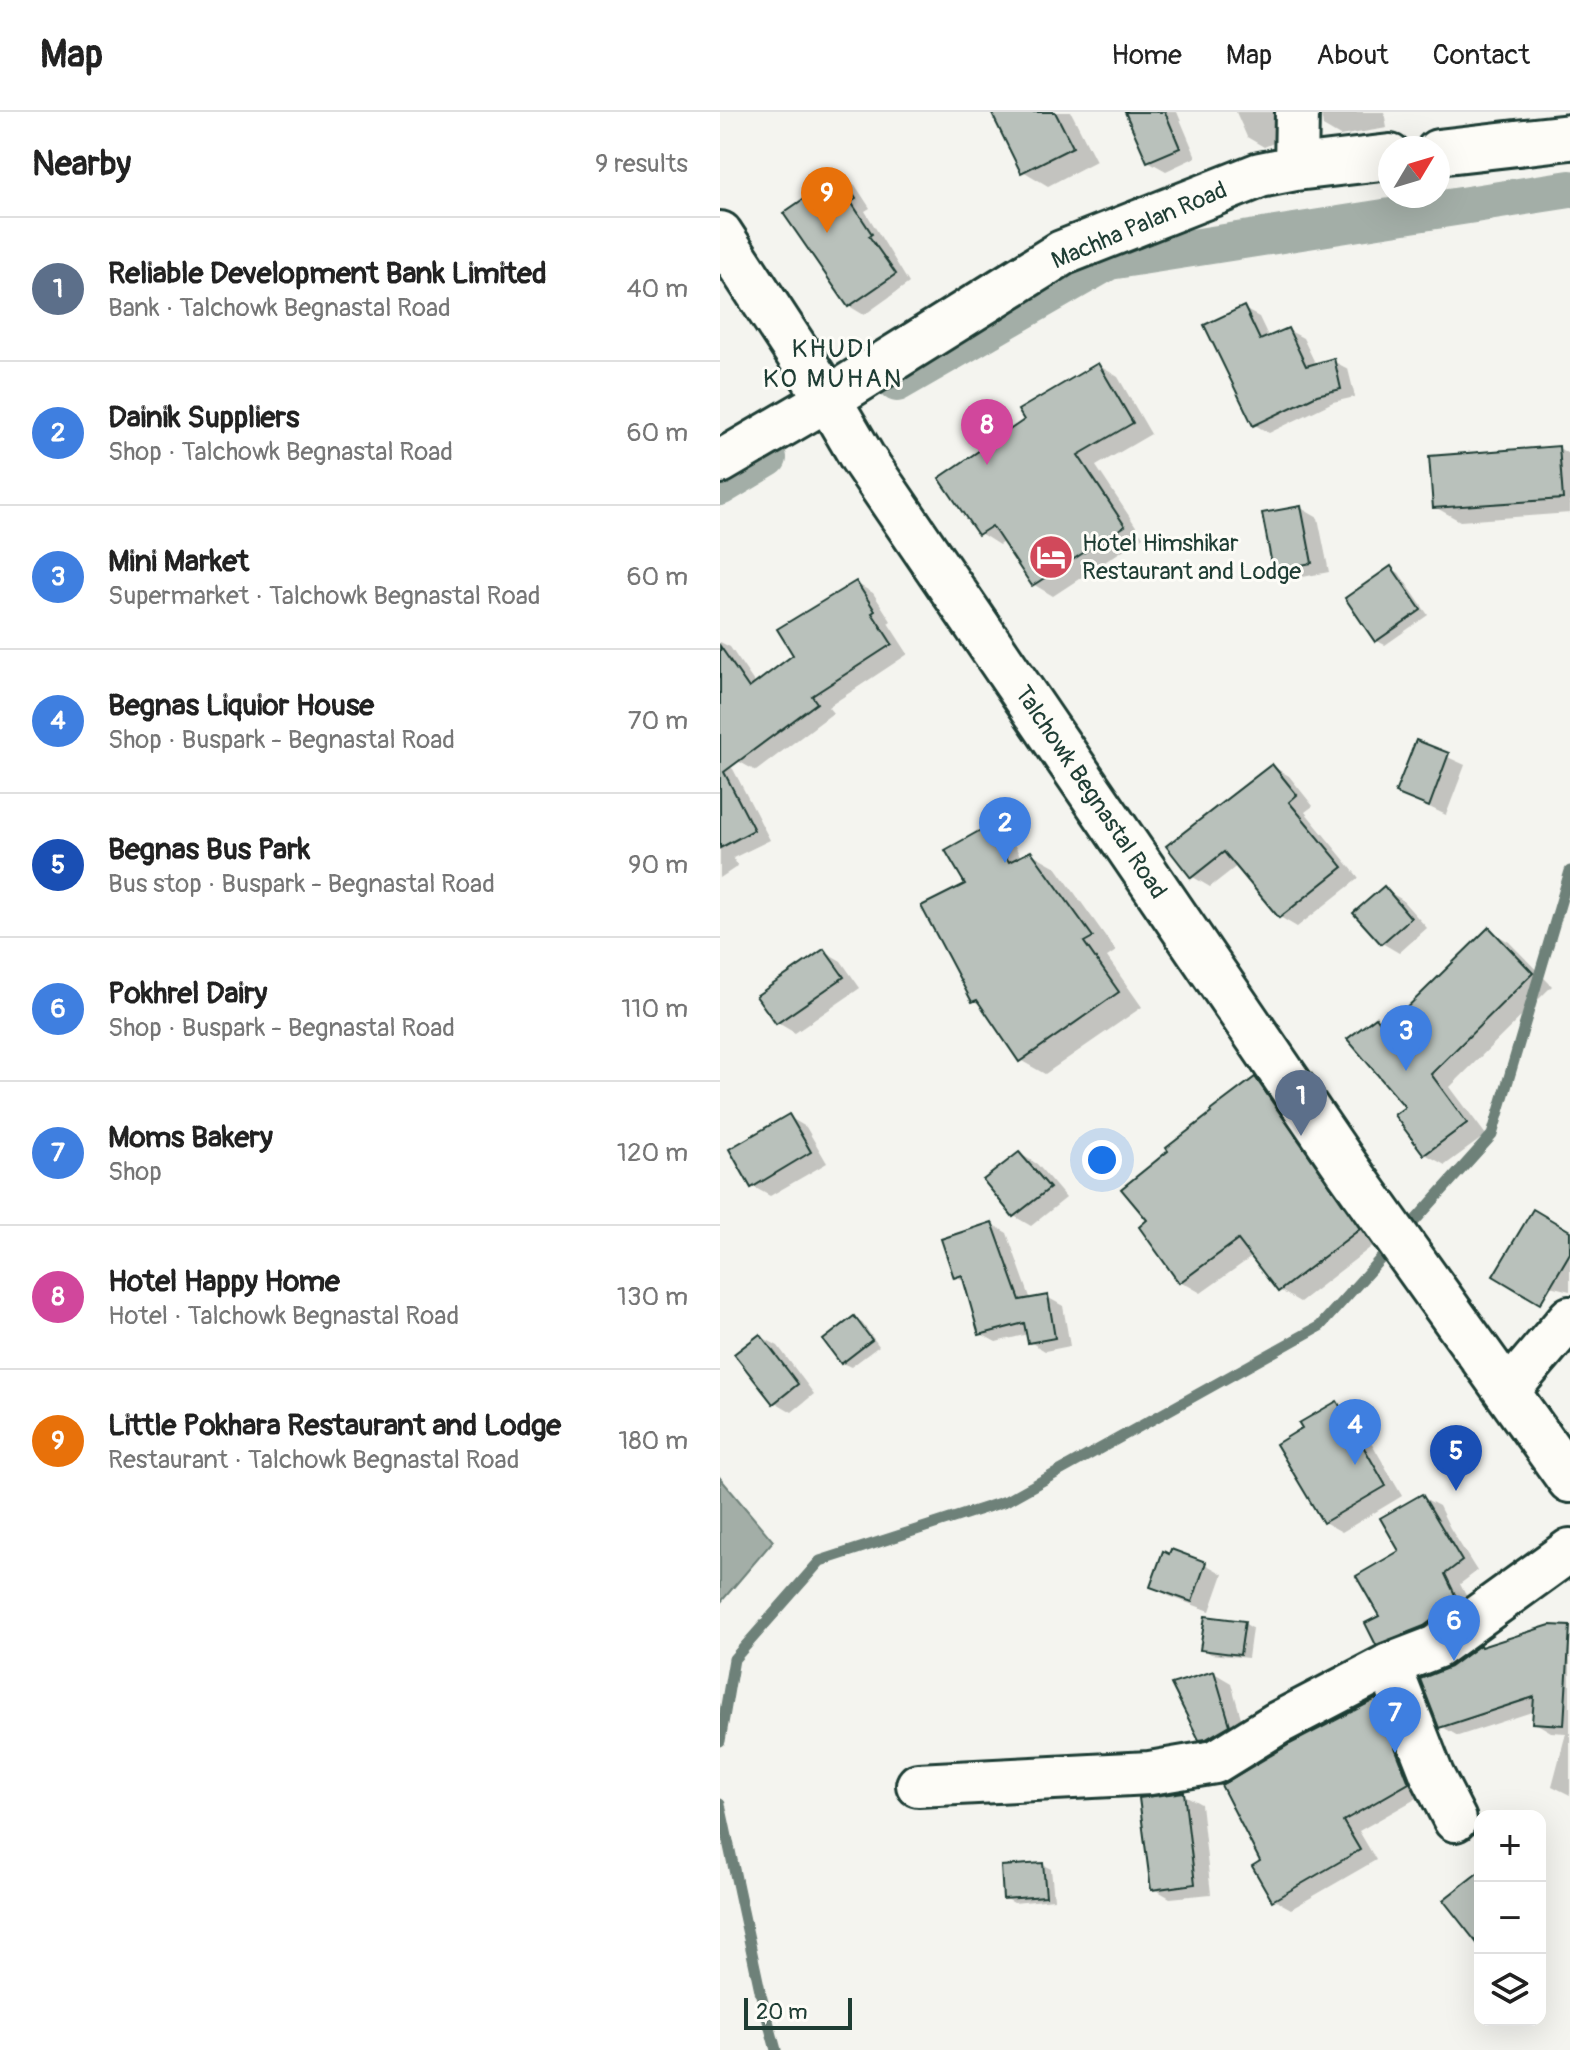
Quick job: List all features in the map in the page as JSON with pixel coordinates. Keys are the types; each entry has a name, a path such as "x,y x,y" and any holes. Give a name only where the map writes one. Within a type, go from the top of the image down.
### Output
{"main road":[{"path":"1450,151 1570,137"},
{"name":"Machha Palan Road","path":"828,399 1062,253 1260,175 1378,158"},
{"name":"Talchowk Begnastal Road","path":"720,234 828,399 862,457 1347,1168 1570,1480"}],"street":[{"path":"1296,168 1297,112"},
{"path":"720,462 828,399"},
{"path":"1508,1391 1570,1318"},
{"path":"918,1785 1150,1773 1215,1762 1278,1723 1389,1665 1436,1647 1570,1550"},
{"path":"1389,1665 1432,1775 1455,1820"}],"shaded area":[{"path":"720,1478 773,1541 720,1603"}],"building":[{"path":"991,112 1055,112 1073,147 1021,173"},
{"path":"1125,112 1165,112 1180,148 1147,162"},
{"path":"840,174 856,199 851,202 872,234 869,236 896,274 848,307 783,213"},
{"path":"1244,306 1260,340 1288,328 1306,366 1334,358 1341,389 1317,395 1253,426 1204,325"},
{"path":"1098,363 1133,423 1078,455 1125,526 1032,586 992,526 978,535 939,478 1024,420 1018,410"},
{"path":"1559,446 1563,499 1433,508 1429,456"},
{"path":"1301,506 1312,563 1273,570 1262,513"},
{"path":"1391,566 1421,610 1375,642 1345,598"},
{"path":"856,581 892,644 812,696 817,703 724,772 754,830 720,848 720,646 749,688 793,655 777,629"},
{"path":"1416,740 1449,753 1429,807 1395,793"},
{"path":"1272,764 1297,795 1289,802 1343,867 1279,918 1224,852 1191,878 1166,846"},
{"path":"988,826 1009,862 1031,851 1093,937 1084,942 1119,992 1019,1062 977,1000 972,1002 921,906 965,884 945,850"},
{"path":"1384,886 1411,918 1381,944 1353,913"},
{"path":"1489,927 1533,973 1431,1074 1467,1123 1424,1155 1394,1115 1405,1107 1347,1039 1376,1017 1385,1029"},
{"path":"824,949 844,977 776,1024 756,996"},
{"path":"1255,1077 1360,1229 1278,1292 1238,1240 1179,1283 1139,1227 1147,1220 1121,1189 1210,1111"},
{"path":"789,1114 811,1152 751,1188 729,1149"},
{"path":"1019,1152 1050,1188 1013,1217 983,1180"},
{"path":"1533,1209 1570,1231 1570,1253 1540,1304 1493,1276"},
{"path":"992,1222 1020,1300 1048,1295 1055,1338 1028,1343 1024,1323 979,1335 962,1275 954,1278 941,1239"},
{"path":"854,1316 872,1340 841,1364 823,1340"},
{"path":"760,1334 798,1384 773,1404 734,1354"},
{"path":"1337,1401 1386,1486 1323,1523 1276,1444 1302,1428 1299,1423"},
{"path":"1422,1494 1462,1561 1445,1574 1458,1601 1424,1626 1376,1645 1365,1623 1379,1616 1356,1576 1399,1551 1380,1518"},
{"path":"1171,1549 1206,1562 1192,1602 1150,1587 1163,1551 1169,1554"},
{"path":"1205,1616 1245,1621 1240,1655 1200,1650"},
{"path":"1550,1625 1570,1626 1564,1725 1532,1723 1534,1697 1439,1728 1420,1679 1450,1667 1480,1645"},
{"path":"1214,1671 1230,1725 1199,1740 1171,1684"},
{"path":"1376,1699 1409,1783 1343,1821 1360,1850 1272,1901 1252,1866 1260,1861 1221,1785"},
{"path":"1184,1792 1195,1884 1151,1890 1139,1798"},
{"path":"1043,1863 1046,1896 1003,1899 1001,1866"},
{"path":"1474,1876 1474,1939 1443,1900"}],"waterway":[{"path":"897,383 1109,261 1570,189"},
{"path":"720,487 768,458"},
{"path":"1403,1234 1492,1135 1570,871"},
{"path":"720,1741 734,1659 820,1561 1006,1501 1320,1326 1392,1246"},
{"path":"720,1804 761,1995 776,2050"}],"place":[{"name":"Little Pokhara Restaurant and Lodge","path":"827,233"},
{"name":"Hotel Happy Home","path":"987,465"},
{"name":"Hotel Himshikar Restaurant and Lodge","path":"1051,557"},
{"name":"Dainik Suppliers","path":"1005,863"},
{"name":"Mini Market","path":"1406,1071"},
{"name":"Reliable Development Bank Limited","path":"1301,1136"},
{"name":"Begnas Liquior House","path":"1355,1465"},
{"name":"Begnas Bus Park","path":"1456,1491"},
{"name":"Pokhrel Dairy","path":"1454,1661"},
{"name":"Moms Bakery","path":"1395,1753"}],"district":[{"name":"KHUDI KO MUHAN","path":"833,363"}]}
